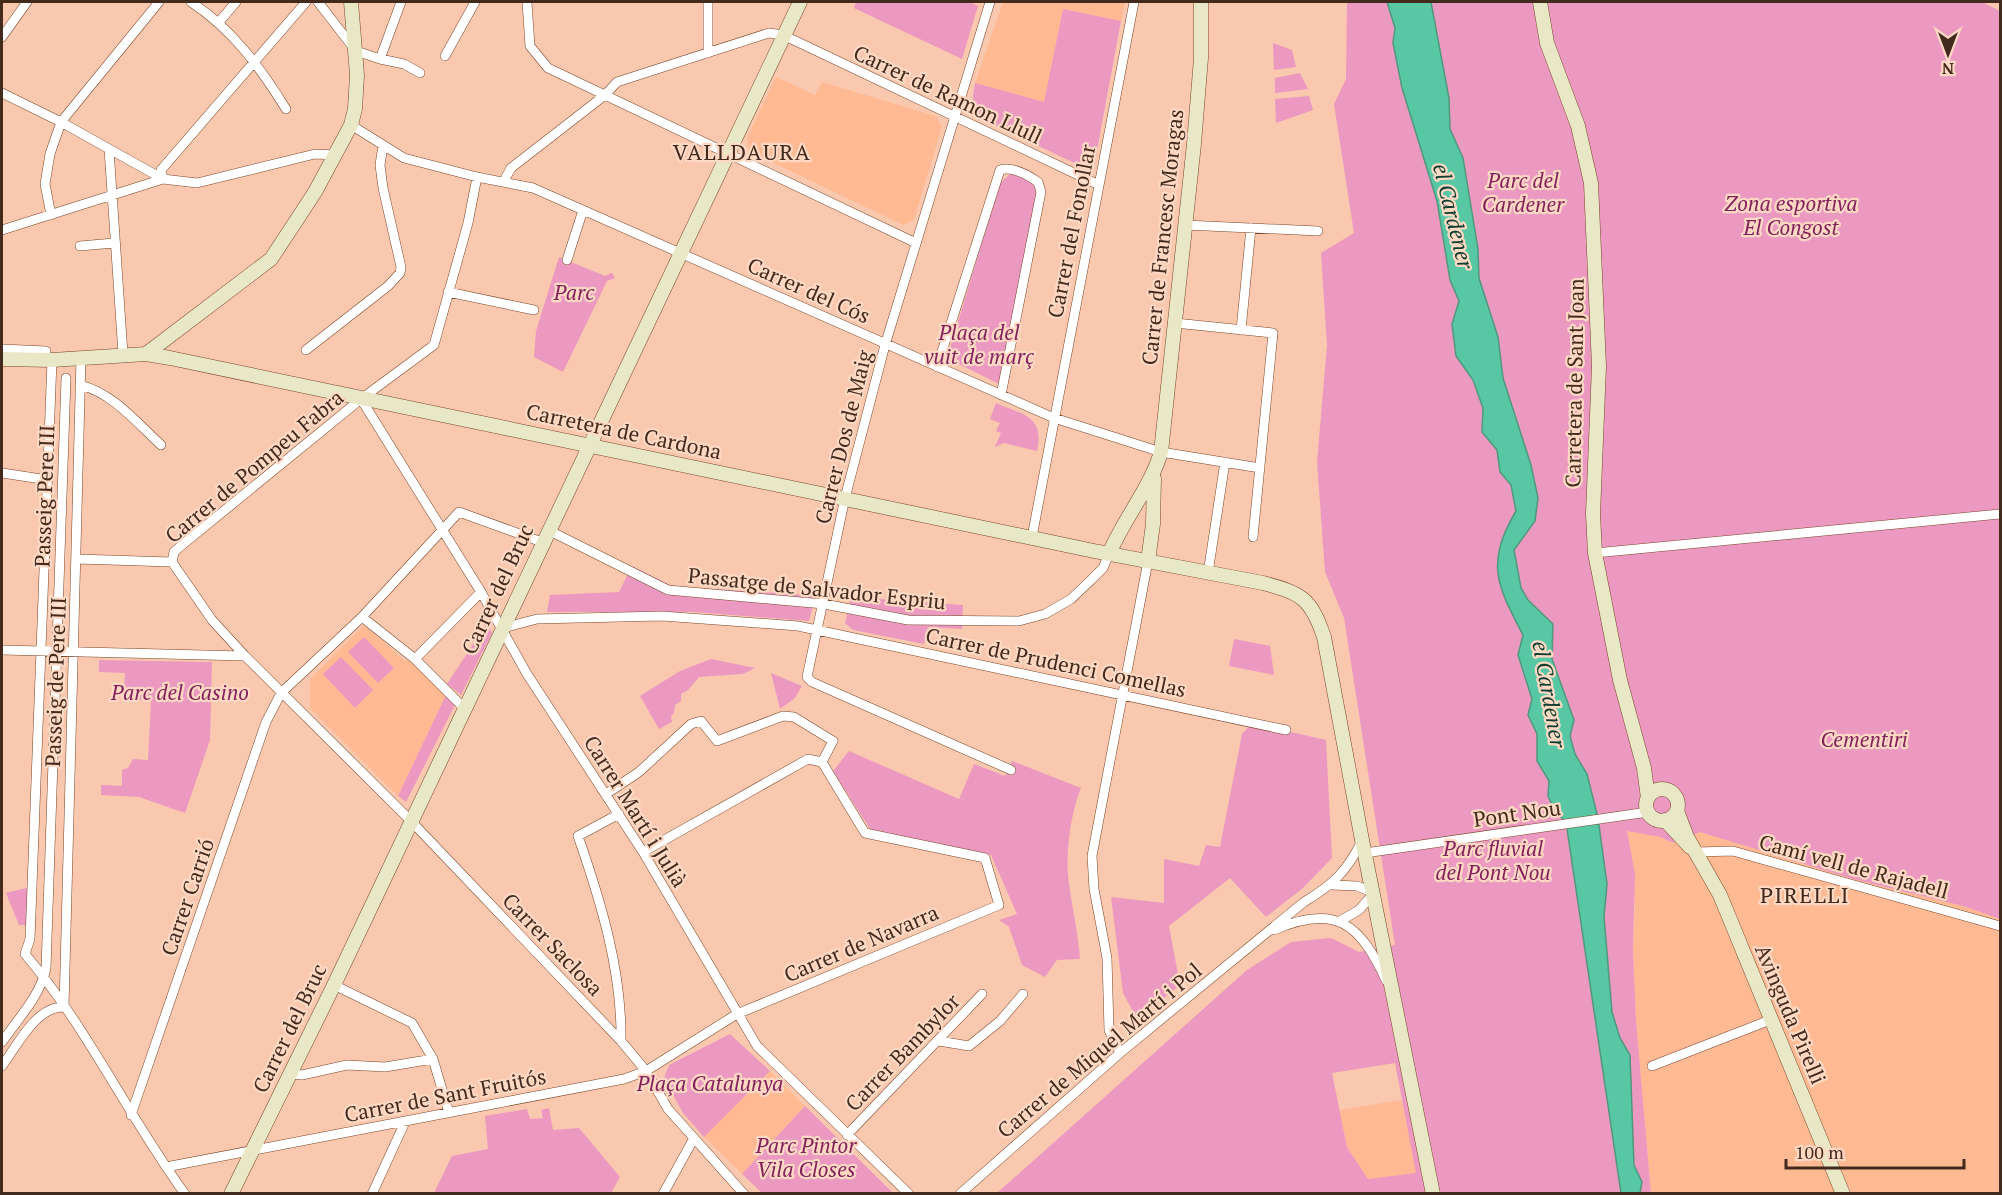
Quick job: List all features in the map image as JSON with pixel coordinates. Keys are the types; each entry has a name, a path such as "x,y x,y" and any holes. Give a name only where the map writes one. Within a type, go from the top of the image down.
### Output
{"street":[{"path":"2,38 27,2"},
{"path":"51,215 45,184 50,154 61,122 159,2"},
{"path":"190,2 219,22 254,60 286,108"},
{"path":"219,22 236,2"},
{"path":"163,179 161,170 306,2"},
{"path":"318,2 356,51 404,64 420,73"},
{"path":"146,354 271,259 300,217 351,124 358,89 351,2"},
{"path":"381,58 401,2"},
{"path":"445,56 474,2"},
{"path":"527,2 530,46 539,61 548,68 916,243"},
{"path":"708,2 708,53"},
{"name":"Carrer del Bruc","path":"231,1194 334,985 800,2"},
{"name":"Carrer Dos de Maig","path":"990,2 885,345 844,498 819,629 807,677 812,682 1011,770"},
{"name":"Carrer del Fonollar","path":"1032,537 1097,184 1134,2"},
{"name":"Carrer de Francesc Moragas","path":"1148,561 1153,524 1154,476 1161,452 1201,58 1201,2"},
{"name":"Carretera de Sant Joan","path":"1540,2 1547,43 1578,126 1591,183 1599,366 1593,514 1595,553 1620,680 1644,768 1648,798"},
{"path":"504,182 511,168 605,95 617,82 769,33 783,35"},
{"name":"Carrer de Ramon Llull","path":"783,35 1097,184"},
{"path":"2,93 61,122 163,179 197,183 315,154 335,155"},
{"name":"Carrer del Cós","path":"351,124 404,158 477,177 533,188 1054,418 1161,452 1260,468"},
{"path":"306,350 388,286 399,273 400,260 382,188 380,165 383,145"},
{"path":"109,149 123,354"},
{"path":"937,367 1000,170 1012,169 1038,182 1041,192 1001,395"},
{"name":"Carrer de Pompeu Fabra","path":"172,562 174,552 182,545 361,399 434,345 468,223 477,177"},
{"path":"2,230 163,179"},
{"path":"567,260 584,210"},
{"path":"1185,225 1318,231"},
{"path":"1241,330 1251,228"},
{"path":"80,246 114,243"},
{"path":"448,292 534,310"},
{"path":"1175,323 1273,333 1253,537"},
{"path":"2,349 49,356"},
{"name":"Carretera de Cardona","path":"2,359 146,354 1287,589 1306,599 1317,616 1330,666 1363,847 1433,1194"},
{"name":"Passeig de Pere III","path":"44,976 25,954 30,939 48,480 49,356"},
{"name":"Passeig de Pere III","path":"64,1007 81,358"},
{"name":"Passeig Pere III","path":"44,976 47,956 66,378"},
{"path":"80,385 94,388 111,399 161,445"},
{"name":"Carrer Martí i Julià","path":"361,399 503,628 527,674 643,852 757,1046 909,1194"},
{"path":"1208,573 1225,462"},
{"path":"2,473 48,480"},
{"name":"Carrer de Francesc Moragas","path":"1109,554 1154,476"},
{"name":"Carrer Carrió","path":"131,1115 266,722 281,693 362,617 459,512 545,536"},
{"path":"1595,553 2001,514"},
{"name":"Passatge de Salvador Espriu","path":"545,536 668,590 824,604 908,620 1019,621 1045,614 1071,599 1084,587 1103,568 1109,554"},
{"path":"76,559 172,562 212,620 245,656 411,822"},
{"path":"1120,1053 1109,1030 1107,958 1094,889 1092,856 1148,561"},
{"path":"415,659 481,592"},
{"name":"Carrer de Prudenci Comellas","path":"503,628 537,619 662,616 770,623 819,629 1286,729"},
{"path":"362,617 415,659 465,709"},
{"path":"2,651 41,650 74,654 245,656"},
{"path":"606,794 639,772 691,724 701,721 717,741 783,716 794,717 833,741 822,762 808,759 643,852"},
{"name":"Carrer de Navarra","path":"737,1014 999,905 985,858 866,833 822,762"},
{"name":"Carretera de Sant Joan","path":"1644,768 1666,790"},
{"path":"1656,790 1666,790 1676,798 1677,811 1665,820 1655,819 1648,812 1648,798 1656,790"},
{"name":"Avinguda Pirelli","path":"1677,811 1720,895 1843,1194"},
{"name":"Pont Nou","path":"1363,847 1388,848 1648,812"},
{"path":"618,814 578,836 601,904 622,1004 621,1041"},
{"name":"Avinguda Pirelli","path":"1665,820 1679,838 1696,852"},
{"name":"Carrer Saclosa","path":"411,822 621,1041 646,1071 668,1109 693,1140 744,1194"},
{"name":"Carrer de Miquel Martí i Pol","path":"960,1194 1120,1053 1304,902 1332,885 1363,847"},
{"name":"Camí vell de Rajadell","path":"1696,852 1733,851 2001,926"},
{"path":"1332,885 1356,885 1374,893 1359,910 1341,921 1351,927 1366,942 1394,996"},
{"name":"Carrer de Miquel Martí i Pol","path":"1264,935 1311,919 1341,921"},
{"path":"2,1042 44,976 131,1115 185,1194"},
{"path":"334,985 412,1023 433,1059 449,1113"},
{"name":"Carrer Bambylor","path":"847,1135 982,994"},
{"path":"939,1041 969,1046 1000,1021 1023,994"},
{"path":"2,1066 40,1016 50,1009 64,1007"},
{"path":"646,1071 737,1014"},
{"path":"1652,1066 1770,1020"},
{"path":"291,1074 302,1075 347,1065 385,1067 433,1059"},
{"name":"Carrer de Sant Fruitós","path":"166,1167 250,1153 624,1079 646,1071"},
{"path":"372,1194 405,1122"},
{"path":"663,1194 693,1140"},
{"path":"172,1194 177,1184"}],"shaded area":[{"path":"1003,2 1125,2 1121,21 1063,9 1044,103 975,83"},
{"path":"776,77 815,95 822,82 936,116 942,127 914,220 903,225 749,151 747,138"},
{"path":"364,625 404,660 413,662 446,695 398,796 310,708 310,679"},
{"path":"1627,830 1660,837 1673,843 1700,832 1853,879 1963,906 2000,919 2000,1193 1651,1193 1636,1021 1633,951 1635,906"},
{"path":"770,1071 805,1106 742,1174 704,1137"},
{"path":"1402,1100 1417,1174 1368,1180 1347,1147 1339,1110"}],"green space":[{"path":"856,2 970,2 978,6 962,59 854,8"},
{"name":"Parc fluvial del Pont Nou","path":"1347,2 1387,2 1395,28 1393,43 1402,89 1437,201 1450,280 1459,301 1452,324 1456,356 1473,380 1483,408 1482,432 1497,450 1500,472 1511,485 1516,511 1500,546 1498,574 1501,588 1523,635 1518,655 1532,699 1528,715 1537,734 1537,761 1549,781 1548,795 1554,809 1566,822 1621,1193 996,1194 1247,970 1291,942 1331,938 1359,952 1395,945 1344,618 1325,572 1317,462 1327,345 1321,253 1354,233 1334,104 1346,79","holes":["1395,1063 1416,1173 1368,1179 1347,1147 1332,1073"]},
{"path":"1431,2 1982,2 2000,11 2000,919 1963,906 1853,879 1700,832 1673,843 1660,837 1627,831 1635,874 1633,951 1636,1021 1651,1193 1640,1193 1642,1182 1634,1165 1630,1055 1620,1038 1612,1012 1604,917 1607,884 1598,818 1587,774 1575,754 1570,736 1574,720 1552,659 1553,624 1528,599 1521,588 1514,550 1535,521 1531,464 1503,378 1498,337 1479,278 1478,249 1463,158 1450,129 1449,98"},
{"path":"1063,9 1121,21 1095,161 1092,167 1087,169 982,119 973,102 975,83 1044,102"},
{"path":"1273,43 1292,50 1296,67 1274,70"},
{"path":"1300,73 1308,89 1275,93 1275,78"},
{"path":"1309,96 1313,110 1276,123 1275,99"},
{"name":"Plaça del vuit de març","path":"1010,174 1031,182 1036,195 999,384 947,358 1000,183"},
{"name":"Parc","path":"559,257 605,276 612,273 615,278 607,281 563,372 534,357 536,331"},
{"path":"996,403 1030,418 1038,430 1037,451 1004,443 995,447 1001,433 996,431 1000,423 990,419"},
{"path":"632,566 670,585 682,587 807,595 818,587 809,621 693,612 547,612 550,595 619,592"},
{"path":"851,597 963,605 962,629 928,627 924,644 853,630 845,623"},
{"path":"487,623 492,633 461,695 447,684"},
{"path":"364,637 394,668 378,683 348,652"},
{"path":"1234,639 1270,646 1274,675 1229,666"},
{"path":"341,657 373,690 355,708 323,674"},
{"path":"711,659 755,668 743,674 699,677 688,690 681,694 681,701 675,705 671,716 672,722 659,729 640,696 680,671"},
{"name":"Parc del Casino","path":"99,660 212,662 210,740 185,813 139,797 101,795 101,785 122,786 122,770 128,768 133,759 148,760 151,701 135,699 132,690 124,689 125,673 99,672"},
{"path":"771,673 802,686 795,698 780,709"},
{"path":"446,695 455,705 406,802 398,796"},
{"path":"1252,723 1326,740 1332,858 1303,888 1266,917 1230,878 1169,926 1180,985 1137,1019 1123,993 1111,897 1164,903 1164,859 1199,866 1206,845 1220,847 1242,734"},
{"path":"849,751 959,799 974,764 1005,776 1012,761 1081,788 1072,819 1068,865 1080,959 1057,960 1045,977 1022,965 1009,927 999,920 1017,914 991,855 870,829 833,771"},
{"path":"30,887 28,925 19,925 6,893"},
{"name":"Plaça Catalunya","path":"730,1034 770,1071 704,1137 683,1113 664,1078 669,1065"},
{"name":"Parc Pintor Vila Closes","path":"805,1106 893,1193 762,1193 742,1174"},
{"path":"549,1108 553,1130 579,1128 620,1177 611,1193 434,1193 452,1156 488,1149 485,1116 527,1109 530,1119 543,1118 541,1110"}],"water":[{"name":"el Cardener","path":"1387,2 1431,2 1449,98 1450,129 1463,158 1478,249 1479,278 1498,337 1503,378 1531,465 1538,498 1535,521 1514,550 1521,588 1528,600 1553,624 1552,659 1574,720 1570,736 1575,754 1587,774 1598,818 1607,884 1604,917 1612,1012 1620,1038 1630,1055 1634,1165 1642,1182 1640,1193 1621,1193 1566,822 1554,809 1548,796 1549,781 1537,761 1537,734 1528,715 1532,699 1518,655 1523,635 1501,588 1498,574 1500,546 1516,511 1511,485 1500,472 1497,450 1482,432 1483,408 1473,380 1456,356 1452,324 1459,301 1450,280 1437,201 1402,88 1393,43 1395,28"}],"district":[{"name":"VALLDAURA","path":"742,151"},
{"name":"PIRELLI","path":"1805,894"}],"park label":[{"name":"Parc del Cardener","path":"1523,192"},
{"name":"Zona esportiva El Congost","path":"1791,215"},
{"name":"Cementiri","path":"1864,739"}]}
